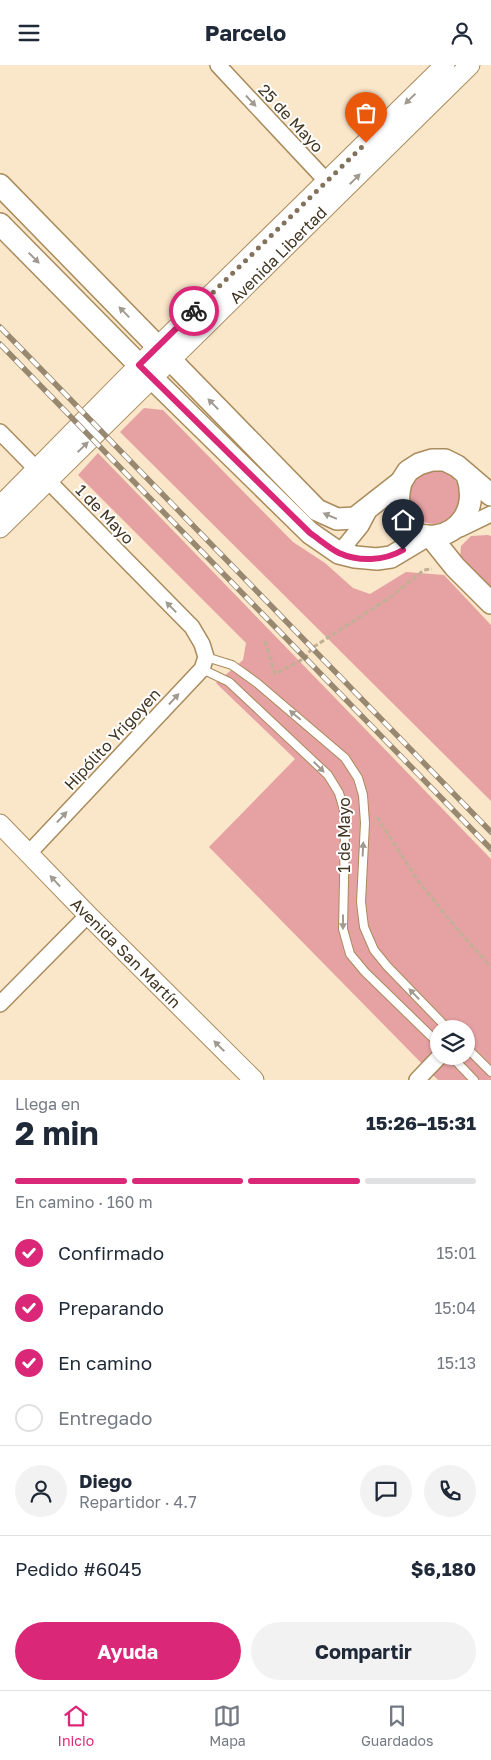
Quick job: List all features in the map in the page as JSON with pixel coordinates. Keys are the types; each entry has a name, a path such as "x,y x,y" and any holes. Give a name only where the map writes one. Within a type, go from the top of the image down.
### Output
{"main road":[{"path":"0,185 317,510 337,519 355,517 401,482 408,471 419,464 432,460 452,462 491,495"},
{"path":"0,224 146,372 310,533 339,553 355,557 377,559 426,555 455,567"},
{"path":"401,482 398,495 399,509 405,521 414,530 429,536 446,536 460,529 471,515 475,497 473,485 467,475"},
{"path":"391,557 429,536"},
{"path":"429,536 455,567 491,603"}],"street":[{"name":"25 de Mayo","path":"218,65 333,188"},
{"name":"Avenida Libertad","path":"333,188 445,65"},
{"name":"Avenida Libertad","path":"0,528 42,476 164,354 333,188 470,65"},
{"name":"1 de Mayo","path":"0,432 192,627 203,657"},
{"name":"Avenida Libertad","path":"0,506 42,476"},
{"path":"339,553 361,526 371,506"},
{"path":"460,529 491,514"},
{"name":"Hipólito Yrigoyen","path":"29,853 203,657"},
{"name":"Avenida San Martín","path":"0,824 88,915 254,1080"},
{"path":"0,1004 88,915"},
{"path":"417,1080 431,1065"}],"lane":[{"name":"1 de Mayo","path":"203,657 232,665 257,683 345,757 358,778 364,795 365,823 360,902 364,927 374,950 439,1020"},
{"name":"1 de Mayo","path":"203,657 303,750 332,781 339,793 344,810 343,929 350,953 365,972 430,1035"},
{"path":"475,1056 491,1072"},
{"path":"460,1065 474,1080"}],"path":[{"path":"265,641 275,673 305,658 312,649 389,598 424,570 455,567"},
{"path":"364,795 419,882 491,967"}],"shaded area":[{"path":"144,408 163,410 293,542 325,563 353,588 370,594 406,572 444,575 491,625 491,801 120,432"},
{"path":"98,453 491,859 491,1080 438,1080 209,847 295,759 216,683 243,660 246,643 78,475"},
{"path":"434,470 444,472 453,478 459,487 461,497 459,507 453,516 444,522 434,524 424,522 415,516 409,507 407,497 409,487 415,478 424,472"},
{"path":"471,536 491,536 491,595 460,559 461,546"}],"railway":[{"path":"0,327 491,832"},
{"path":"0,344 491,849"}],"way so far":[{"path":"194,311 366,143"}],"route":[{"path":"194,311 139,365 310,533 339,553 355,557 377,559 391,557 403,550"}]}
